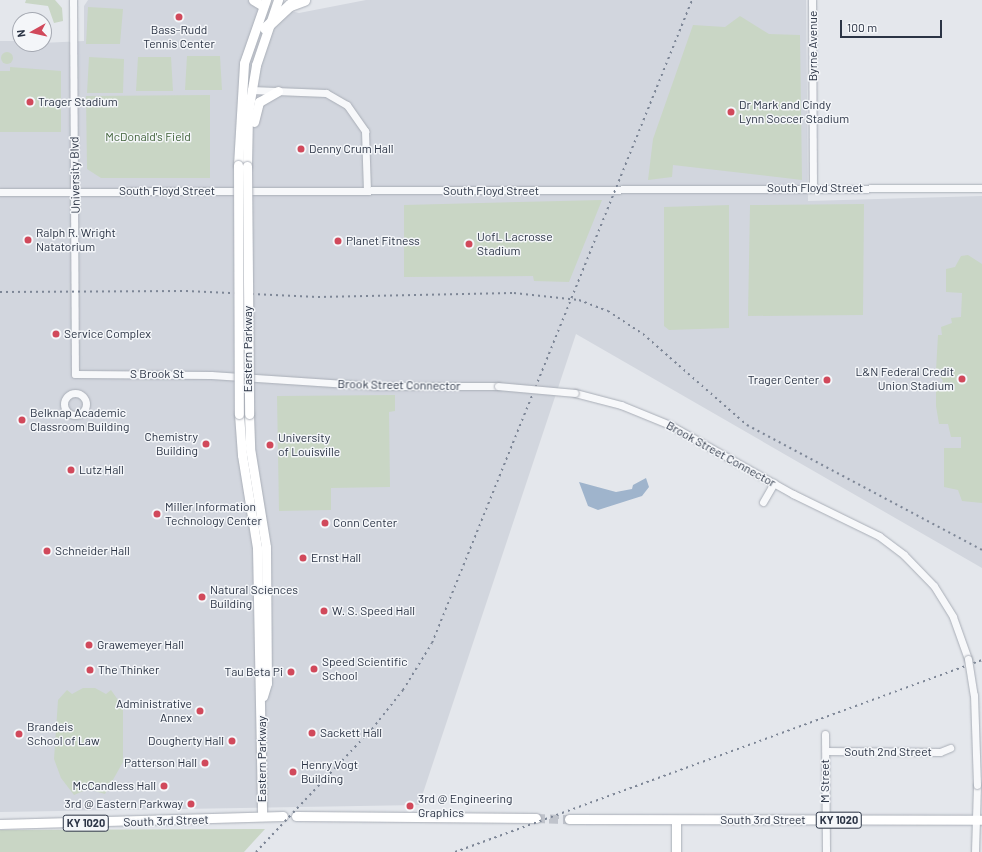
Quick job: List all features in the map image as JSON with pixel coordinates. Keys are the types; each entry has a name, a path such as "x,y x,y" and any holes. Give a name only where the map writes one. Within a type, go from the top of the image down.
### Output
{"highway":[{"path":"266,28 290,6 304,0"}],"main road":[{"path":"253,0 265,3"},
{"name":"Eastern Parkway","path":"243,165 247,146 251,90 266,28 278,0"},
{"name":"Eastern Parkway","path":"262,816 262,701 266,683 266,547 244,414 243,165 244,63 257,20 265,3"},
{"path":"251,90 249,66 257,20"},
{"path":"247,146 257,104 278,91"},
{"name":"South 3rd Street","path":"0,824 283,816"},
{"path":"296,816 536,818"},
{"name":"South 3rd Street","path":"569,819 978,820"},
{"path":"676,820 676,852"}],"street":[{"name":"University Blvd","path":"74,0 76,190 75,374"},
{"name":"Byrne Avenue","path":"812,0 813,188"},
{"path":"251,90 326,93 353,110 367,139 367,191"},
{"name":"South Floyd Street","path":"0,192 76,190 367,191 982,188"},
{"path":"239,191 240,376"},
{"name":"S Brook St","path":"75,374 240,376"},
{"name":"Brook Street Connector","path":"240,376 425,386 516,386 575,393 636,410 704,443 774,483 860,525 893,545 916,565 953,616 973,683 978,820 975,852"},
{"path":"763,502 774,483"},
{"name":"M Street","path":"825,734 826,852"},
{"name":"South 2nd Street","path":"826,751 940,752 950,748"}],"shaded area":[{"name":"University of Louisville","path":"88,0 247,0 299,13 366,0 806,0 808,201 982,196 982,568 576,334 419,805 0,812 0,41 12,41 12,52 52,52 52,42 84,41 84,6"}],"green space":[{"path":"26,0 55,0 62,8 63,21 54,23 52,12 50,12 48,6 25,3"},
{"path":"88,7 123,9 120,44 86,44"},
{"name":"Dr Mark and Cindy Lynn Soccer Stadium","path":"740,16 769,34 800,35 802,180 673,165 672,177 648,180 653,139 693,25 725,27"},
{"path":"5,52 9,52 13,58 9,64 5,64 1,60 1,56"},
{"path":"187,56 220,56 222,90 185,90"},
{"path":"89,57 124,59 123,93 87,93"},
{"path":"138,57 171,57 173,91 136,91"},
{"name":"Trager Stadium","path":"10,67 61,71 61,132 0,132 0,71 10,71"},
{"name":"McDonald's Field","path":"210,95 210,178 101,178 87,169 86,96"},
{"name":"UofL Lacrosse Stadium","path":"602,200 569,282 534,281 533,276 404,277 404,205"},
{"path":"864,204 863,315 748,316 750,205"},
{"path":"729,205 729,328 669,330 664,326 664,207"},
{"name":"L&N Federal Credit Union Stadium","path":"968,255 982,264 982,503 962,501 958,490 944,487 944,448 961,448 961,437 951,437 948,424 939,424 936,406 936,390 943,381 936,370 938,335 942,335 941,327 952,323 951,318 961,317 962,293 946,292 946,269 955,267 961,256"},
{"path":"395,395 395,411 389,412 390,487 331,488 331,510 279,511 277,396"},
{"path":"83,688 95,688 106,694 111,690 123,707 123,762 105,794 88,789 74,795 61,778 54,759 58,700 67,690 72,694"},
{"path":"265,829 244,852 0,852 0,830"}],"water":[{"path":"646,478 649,487 642,496 598,510 588,506 579,482 616,492 632,489 633,485"}],"tunnel":[{"path":"536,818 569,819"}],"railway":[{"path":"256,852 372,729 403,690 432,643 692,0"},
{"path":"0,292 186,291 318,297 514,293 579,300 608,311 643,334 747,425 982,550"},
{"path":"455,852 982,660"}],"place":[{"name":"Bass-Rudd Tennis Center","path":"179,17"},
{"name":"Trager Stadium","path":"30,102"},
{"name":"Dr Mark and Cindy Lynn Soccer Stadium","path":"731,112"},
{"name":"Denny Crum Hall","path":"301,149"},
{"name":"Ralph R. Wright Natatorium","path":"28,240"},
{"name":"Planet Fitness","path":"338,241"},
{"name":"UofL Lacrosse Stadium","path":"469,244"},
{"name":"Service Complex","path":"56,334"},
{"name":"L&N Federal Credit Union Stadium","path":"962,379"},
{"name":"Trager Center","path":"827,380"},
{"name":"Belknap Academic Classroom Building","path":"22,420"},
{"name":"Chemistry Building","path":"206,444"},
{"name":"University of Louisville","path":"270,445"},
{"name":"Lutz Hall","path":"71,470"},
{"name":"Miller Information Technology Center","path":"157,514"},
{"name":"Conn Center","path":"325,523"},
{"name":"Schneider Hall","path":"47,551"},
{"name":"Ernst Hall","path":"303,558"},
{"name":"Natural Sciences Building","path":"202,597"},
{"name":"W. S. Speed Hall","path":"324,611"},
{"name":"Grawemeyer Hall","path":"89,645"},
{"name":"Speed Scientific School","path":"314,669"},
{"name":"The Thinker","path":"90,670"},
{"name":"Tau Beta Pi","path":"291,672"},
{"name":"Administrative Annex","path":"200,711"},
{"name":"Sackett Hall","path":"312,733"},
{"name":"Brandeis School of Law","path":"19,734"},
{"name":"Dougherty Hall","path":"232,741"},
{"name":"Patterson Hall","path":"205,763"},
{"name":"Henry Vogt Building","path":"293,772"},
{"name":"McCandless Hall","path":"164,786"},
{"name":"3rd @ Eastern Parkway","path":"191,804"},
{"name":"3rd @ Engineering Graphics","path":"410,806"}]}
